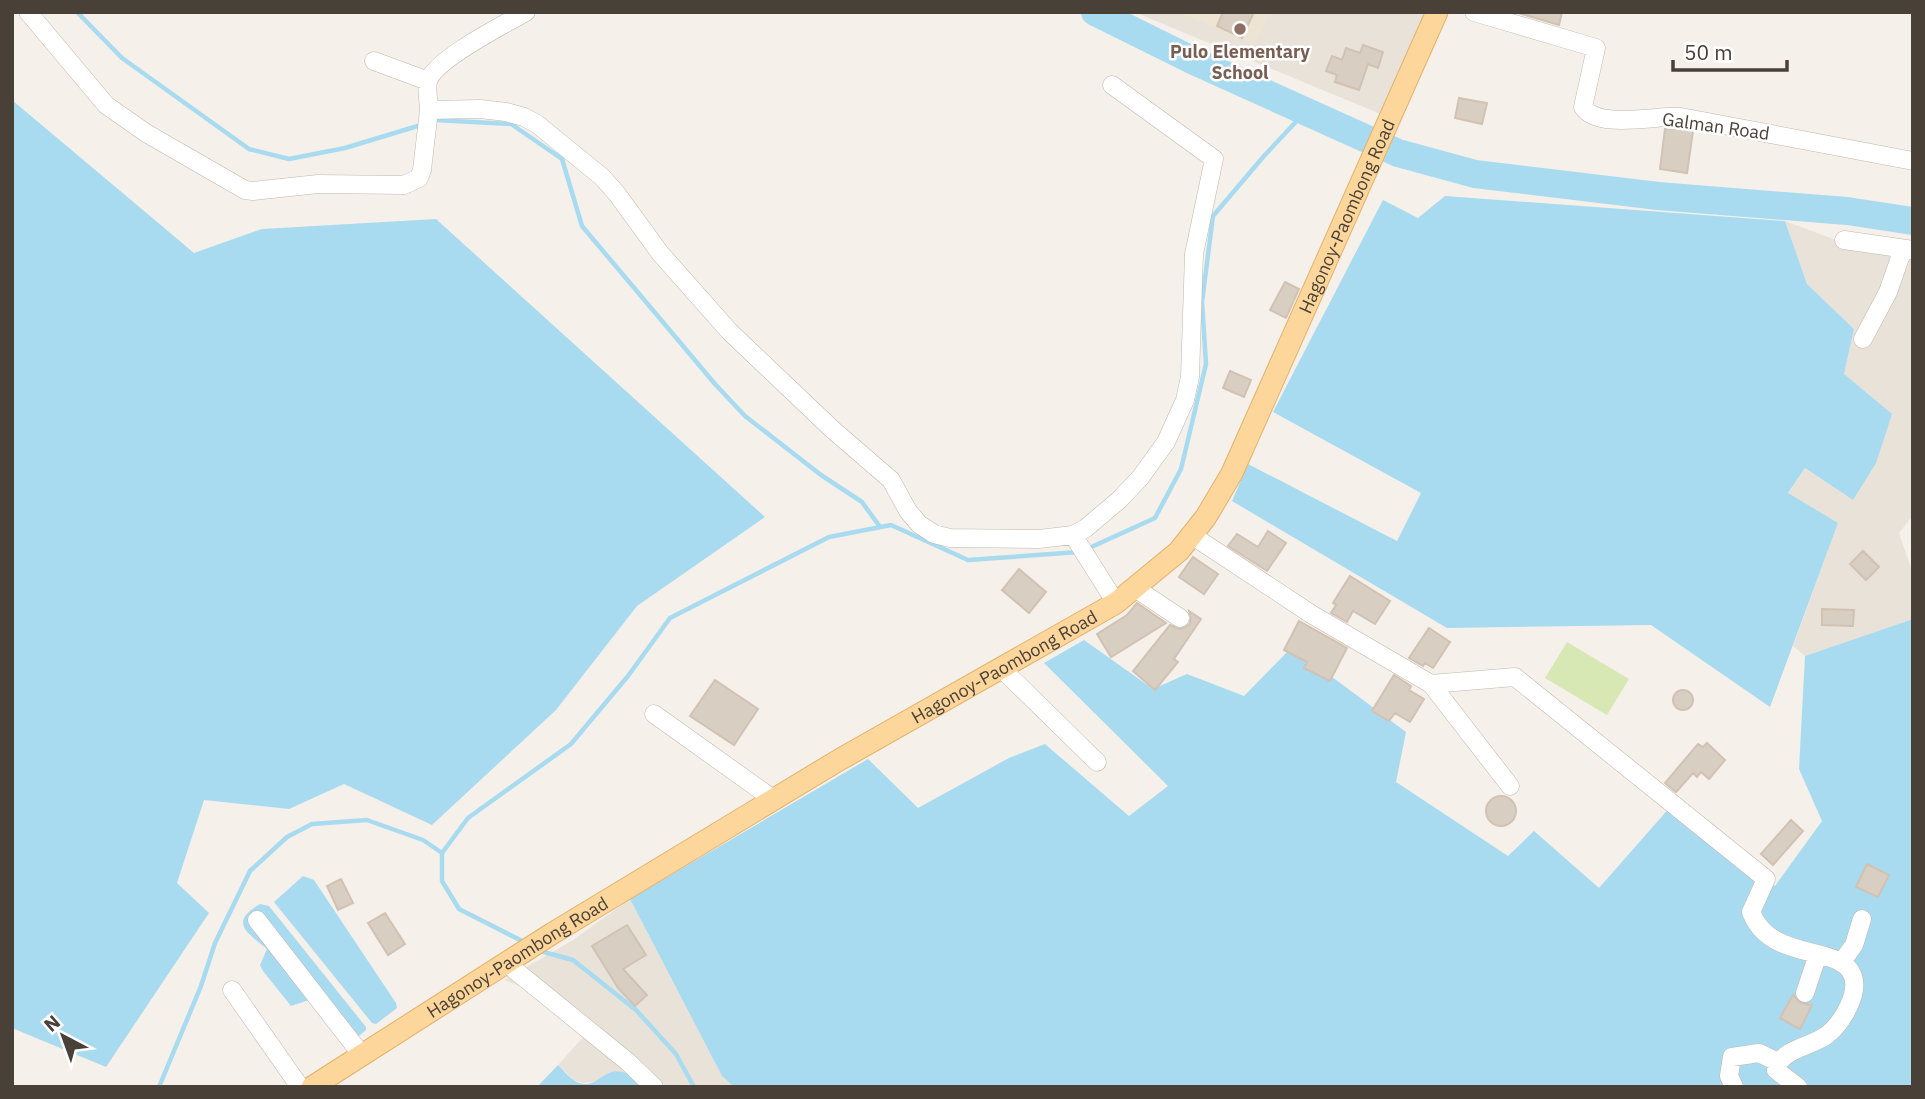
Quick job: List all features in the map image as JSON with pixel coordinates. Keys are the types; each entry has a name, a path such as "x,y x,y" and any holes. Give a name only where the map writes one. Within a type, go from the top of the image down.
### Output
{"main road":[{"name":"Hagonoy-Paombong Road","path":"312,1087 553,933 773,799 1116,603 1179,551 1222,492 1232,473 1437,12"}],"street":[{"path":"28,12 113,110 146,133 245,190 253,191 318,184 404,185 413,182 419,178 422,170 429,110 428,81 449,57 526,12"},
{"name":"Galman Road","path":"1474,12 1595,48 1583,107 1591,114 1624,121 1681,117 1913,160"},
{"path":"374,61 428,81"},
{"path":"1081,548 1101,516 1140,478 1166,442 1185,401 1190,377 1194,254 1204,201 1215,163 1214,159 1112,85"},
{"path":"429,110 480,109 506,112 537,124 602,177 675,271 729,331 891,481 898,489 908,511 926,529 950,538 1039,538 1081,548 1116,603"},
{"path":"1844,240 1908,249 1863,339"},
{"path":"1192,536 1311,614 1431,684 1510,786"},
{"path":"1135,588 1180,618"},
{"path":"1002,669 1097,762"},
{"path":"1431,684 1515,677 1766,879 1751,912 1755,922 1779,943 1842,963 1853,974 1854,994 1839,1022 1826,1035 1778,1062 1776,1070 1798,1087"},
{"path":"654,714 773,799"},
{"path":"1842,963 1854,945 1862,919"},
{"path":"257,920 361,1054"},
{"path":"1805,993 1818,954"},
{"path":"511,960 654,1087"},
{"path":"232,989 300,1087"},
{"path":"1734,1087 1729,1076 1732,1057 1759,1053 1778,1062"}],"shaded area":[{"path":"1134,12 1430,12 1383,115"},
{"name":"Pulo Elementary School","path":"1178,12 1271,12 1255,45"},
{"path":"1785,221 1844,243 1913,255 1913,515 1899,533 1913,574 1913,619 1805,656 1793,646 1838,523 1788,494 1805,468 1852,499 1844,374 1854,329 1807,284"},
{"path":"630,899 722,1076 734,1087 645,1087 610,1072 597,1081 583,1083 574,1080 558,1065 585,1035 530,990 504,980 573,940"}],"green space":[{"path":"1567,642 1629,679 1607,715 1545,678"}],"water":[{"path":"12,100 194,253 262,229 436,219 765,517 637,606 556,710 432,825 344,784 289,809 204,800 177,883 209,913 106,1067 12,1028"},
{"path":"1445,196 1785,221 1807,284 1854,329 1844,374 1892,414 1876,463 1853,500 1805,468 1788,493 1838,523 1770,707 1651,625 1447,628 1232,501 1248,464 1397,541 1421,493 1273,412 1383,200 1418,218"},
{"path":"1913,619 1913,1087 734,1087 722,1076 630,899 868,759 918,808 1009,758 1045,744 1129,816 1168,786 1044,663 1084,640 1153,689 1187,674 1244,696 1292,647 1406,732 1396,782 1508,856 1534,831 1599,888 1671,806 1775,886 1822,821 1799,769 1805,656"},
{"path":"303,876 314,880 396,1003 397,1008 376,1024 372,1023 274,902"},
{"path":"260,904 269,906 366,1027 354,1040 312,999 291,1006 263,971 260,965 267,949 247,932 243,922 245,916"},
{"path":"558,1065 575,1081 584,1084 592,1083 612,1072 621,1072 645,1087 537,1087"}],"building":[{"path":"1223,12 1254,12 1242,38 1217,26"},
{"path":"1515,12 1562,12 1559,25"},
{"path":"1363,45 1383,52 1378,68 1368,64 1359,90 1335,82 1337,75 1326,71 1332,56 1342,60 1346,48 1360,53"},
{"path":"1459,98 1487,103 1482,124 1455,118"},
{"path":"1665,129 1693,131 1687,173 1660,169"},
{"path":"1285,282 1299,289 1286,318 1270,310"},
{"path":"1230,371 1251,380 1244,397 1223,388"},
{"path":"1268,531 1286,543 1267,571 1228,546 1237,534 1258,547"},
{"path":"1863,551 1879,567 1866,580 1850,564"},
{"path":"1193,557 1218,574 1204,594 1179,577"},
{"path":"1019,569 1046,592 1029,613 1002,590"},
{"path":"1350,576 1390,601 1375,624 1353,611 1347,622 1331,613 1336,605 1333,603"},
{"path":"1137,603 1166,623 1111,657 1097,634 1127,615"},
{"path":"1822,609 1854,610 1853,626 1822,625"},
{"path":"1189,611 1201,619 1174,659 1178,662 1155,690 1133,671 1170,625 1180,629 1189,625"},
{"path":"1299,621 1347,648 1330,681 1304,668 1307,662 1284,650"},
{"path":"1429,628 1450,642 1433,668 1409,658"},
{"path":"1394,675 1411,686 1409,690 1424,699 1410,722 1395,713 1389,721 1372,711"},
{"path":"715,680 758,709 734,745 690,716"},
{"path":"1683,690 1690,693 1693,700 1690,707 1683,710 1676,707 1673,700 1676,693"},
{"path":"1707,743 1725,760 1709,779 1701,772 1697,777 1693,773 1676,792 1665,783 1698,744 1703,747"},
{"path":"1501,796 1512,800 1516,811 1512,822 1501,826 1490,822 1486,811 1490,800"},
{"path":"1791,820 1803,831 1773,865 1761,854"},
{"path":"1867,864 1889,875 1878,897 1856,887"},
{"path":"341,879 353,903 338,910 327,886"},
{"path":"385,913 405,944 388,955 368,923"},
{"path":"627,925 646,955 623,969 647,995 635,1006 618,988 592,946"},
{"path":"1793,995 1801,1003 1812,1005 1800,1029 1780,1018"}],"waterway":[{"path":"77,12 122,58 249,149 289,159 345,148 421,125"},
{"path":"1095,12 1194,61 1398,153 1475,174 1658,196 1847,211 1913,221"},
{"path":"1087,549 1155,518 1181,469 1206,364 1202,302 1213,216 1306,111"},
{"path":"435,120 511,124 562,159 582,226 715,384 745,416 821,475 862,502 880,527"},
{"path":"526,943 459,909 442,881 442,853 468,818 571,744 628,676 670,618 829,537 891,525 968,560 1079,552"},
{"path":"159,1087 201,986 215,943 250,871 287,837 312,824 367,820 423,840 442,853"},
{"path":"540,951 573,960 636,1010 676,1054 694,1087"}],"place":[{"name":"Pulo Elementary School","path":"1240,29"}]}
